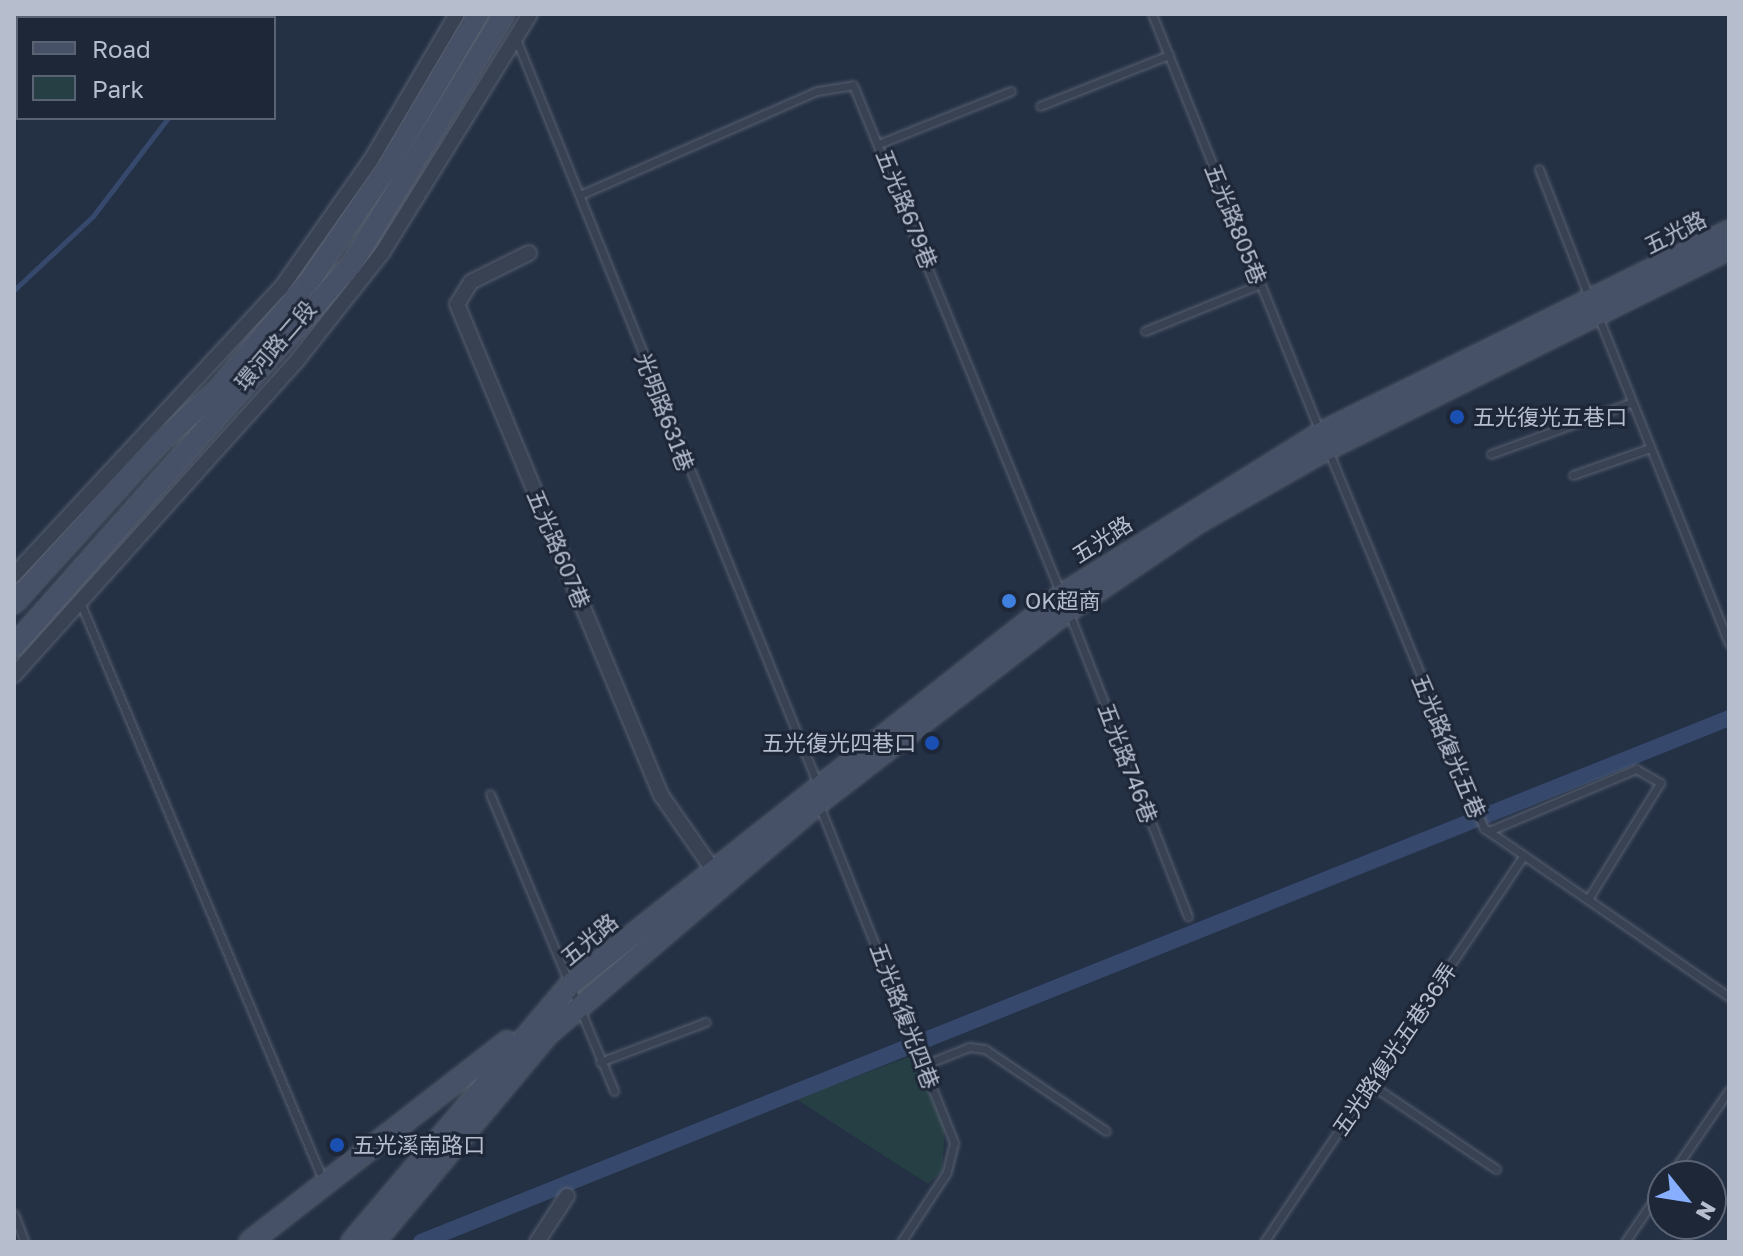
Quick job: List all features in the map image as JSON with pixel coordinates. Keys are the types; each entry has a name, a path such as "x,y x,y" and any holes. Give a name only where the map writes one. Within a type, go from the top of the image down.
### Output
{"main road":[{"name":"環河路二段","path":"14,603 84,510 154,436 219,389 343,238 478,14"},
{"name":"環河路二段","path":"14,646 185,466 352,264 504,14"},
{"name":"五光路","path":"1594,308 1729,231"},
{"name":"五光路","path":"374,1242 541,1028 572,983 712,868 818,793 1065,602 1324,441 1594,308 1729,249"},
{"name":"五光路","path":"250,1242 324,1184 541,1028 577,1008 818,793"},
{"name":"五光路","path":"352,1242 541,1028"}],"street":[{"name":"環河路二段","path":"154,436 281,288 371,160 457,14"},
{"name":"環河路二段","path":"185,466 299,358 382,253 530,14"},
{"name":"五光路607巷","path":"529,253 471,282 457,304 661,795 712,868"},
{"path":"154,436 185,466"},
{"name":"環河路二段","path":"14,575 84,510"},
{"path":"84,510 117,538"},
{"name":"環河路二段","path":"14,675 79,600 117,538"},
{"path":"537,1242 567,1196"}],"lane":[{"name":"五光路805巷","path":"1152,14 1324,441"},
{"name":"光明路631巷","path":"516,39 818,793"},
{"path":"1040,106 1169,55"},
{"name":"五光路679巷","path":"580,195 843,84 853,85 881,143 1065,602"},
{"path":"881,143 1011,91"},
{"path":"1539,169 1630,403 1729,644"},
{"path":"1145,331 1260,284"},
{"path":"1491,454 1630,403"},
{"name":"五光路復光五巷","path":"1324,441 1471,808 1486,829 1729,997"},
{"path":"1573,475 1650,448"},
{"path":"79,600 324,1184"},
{"name":"五光路746巷","path":"1065,602 1188,916"},
{"path":"1486,829 1636,769 1660,783 1588,899"},
{"name":"五光路復光四巷","path":"818,793 920,1054 953,1154 901,1242"},
{"path":"490,794 572,983 577,1008 614,1091"},
{"name":"五光路復光五巷36弄","path":"1264,1242 1524,855"},
{"path":"600,1062 706,1022"},
{"path":"924,1065 969,1047 985,1049 1106,1131"},
{"path":"1370,1084 1496,1169"},
{"path":"1681,1160 1729,1090"},
{"path":"1625,1242 1647,1210"},
{"path":"14,1214 25,1242"}],"green space":[{"path":"911,1056 945,1126 942,1172 928,1184 796,1099"}],"waterway":[{"path":"14,290 93,216 166,120"},
{"path":"421,1242 1729,718"}],"place":[{"name":"五光復光五巷口","path":"1457,417"},
{"name":"OK超商","path":"1009,601"},
{"name":"五光復光四巷口","path":"932,743"},
{"name":"五光溪南路口","path":"337,1145"}]}
